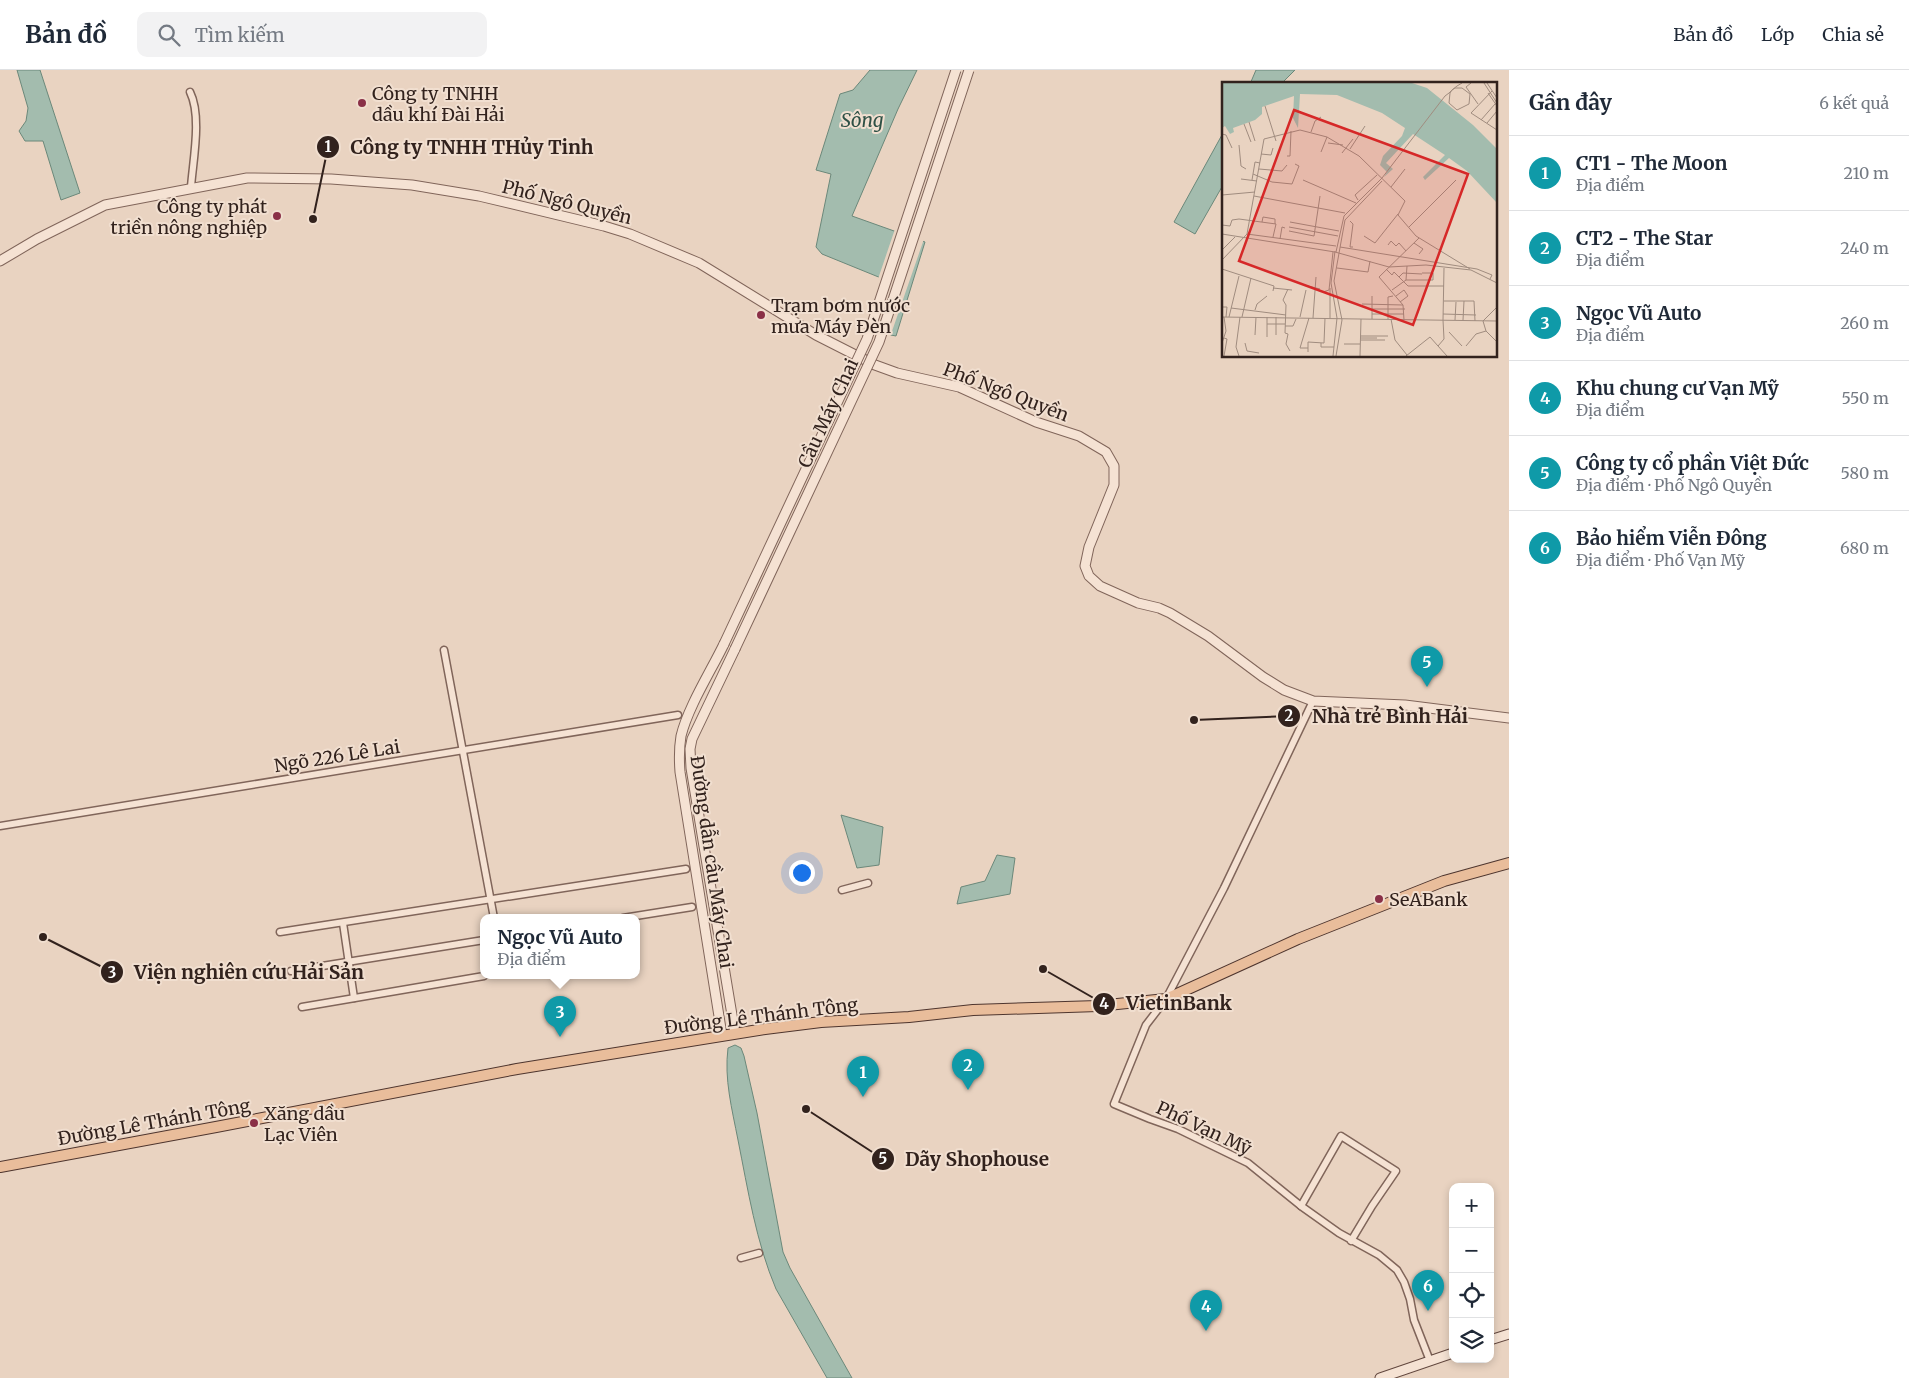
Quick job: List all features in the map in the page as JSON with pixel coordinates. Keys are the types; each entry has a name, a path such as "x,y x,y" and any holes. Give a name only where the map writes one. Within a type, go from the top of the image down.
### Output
{"main road":[{"name":"Đường Lê Thánh Tông","path":"0,1166 517,1069 735,1033 821,1022 909,1017 972,1010 1098,1006 1166,999 1298,939 1428,887 1509,863"}],"street":[{"name":"Cầu Máy Chai","path":"724,644 867,339 956,70"},
{"name":"Cầu Máy Chai","path":"735,649 879,342 969,70"},
{"path":"190,92 195,105 191,187"},
{"name":"Phố Ngô Quyền","path":"0,261 37,238 94,209 191,187 247,178 331,179 412,185 479,196 604,226 630,234 699,263 816,335 875,365 897,373 958,387 1036,422 1080,436 1106,452 1114,466 1114,485 1089,547 1086,569 1090,577 1100,586 1138,603 1170,613 1208,636 1263,677 1284,690 1313,701 1405,705 1509,718"},
{"name":"Đường dẫn cầu Máy Chai","path":"722,1035 680,772 679,752 688,715 724,644"},
{"name":"Đường dẫn cầu Máy Chai","path":"735,649 695,732 690,750 692,777 735,1033"},
{"path":"444,650 494,914"},
{"name":"Phố Vạn Mỹ","path":"1313,701 1224,888 1166,999 1146,1025 1114,1104 1178,1129 1248,1163 1301,1206 1351,1241 1379,1255 1397,1270 1407,1290 1414,1320 1430,1361"},
{"name":"Ngõ 226 Lê Lai","path":"0,826 678,715"},
{"path":"280,932 686,869"},
{"path":"842,890 868,883"},
{"path":"640,915 692,907"},
{"path":"343,923 354,998"},
{"path":"291,972 480,941"},
{"path":"302,1007 480,977"},
{"path":"1301,1206 1341,1136 1396,1171 1351,1241"},
{"path":"740,1258 760,1254"},
{"path":"1494,1339 1509,1334"},
{"path":"1380,1378 1449,1354"}],"water":[{"path":"17,70 40,70 80,193 61,200 43,141 25,141 19,131 26,121 28,108"},
{"name":"Sông","path":"870,70 917,70 852,216 925,242 896,336 875,332 886,289 881,278 822,254 816,247 831,174 816,170 840,94 853,90"},
{"path":"1256,70 1295,70 1283,82 1251,82"},
{"path":"1222,135 1222,187 1195,234 1174,222"},
{"path":"841,815 883,827 879,865 857,868"},
{"path":"997,855 1015,858 1010,894 957,904 961,887 985,881"},
{"path":"735,1045 741,1048 744,1056 757,1113 783,1252 790,1268 852,1378 827,1378 776,1289 769,1271 753,1216 729,1094 728,1048"}],"pier":[{"path":"895,229 924,239 890,337 873,333 884,289 878,279"}],"place":[{"name":"Công ty TNHH dầu khí Đài Hải","path":"362,103"},
{"name":"Công ty phát triền nông nghiệp","path":"277,216"},
{"name":"Công ty TNHH THủy Tinh","path":"313,219"},
{"name":"Trạm bơm nước mưa Máy Đèn","path":"761,315"},
{"name":"Công ty cổ phần Việt Đức","path":"1427,687"},
{"name":"Nhà trẻ Bình Hải","path":"1194,720"},
{"name":"SeABank","path":"1379,899"},
{"name":"Viện nghiên cứu Hải Sản","path":"43,937"},
{"name":"VietinBank","path":"1043,969"},
{"name":"Ngọc Vũ Auto","path":"560,1037"},
{"name":"CT2 - The Star","path":"968,1090"},
{"name":"CT1 - The Moon","path":"863,1097"},
{"name":"Dãy Shophouse","path":"806,1109"},
{"name":"Xăng dầu Lạc Viên","path":"254,1123"},
{"name":"Bảo hiểm Viễn Đông","path":"1428,1311"},
{"name":"Khu chung cư Vạn Mỹ","path":"1206,1331"}]}
